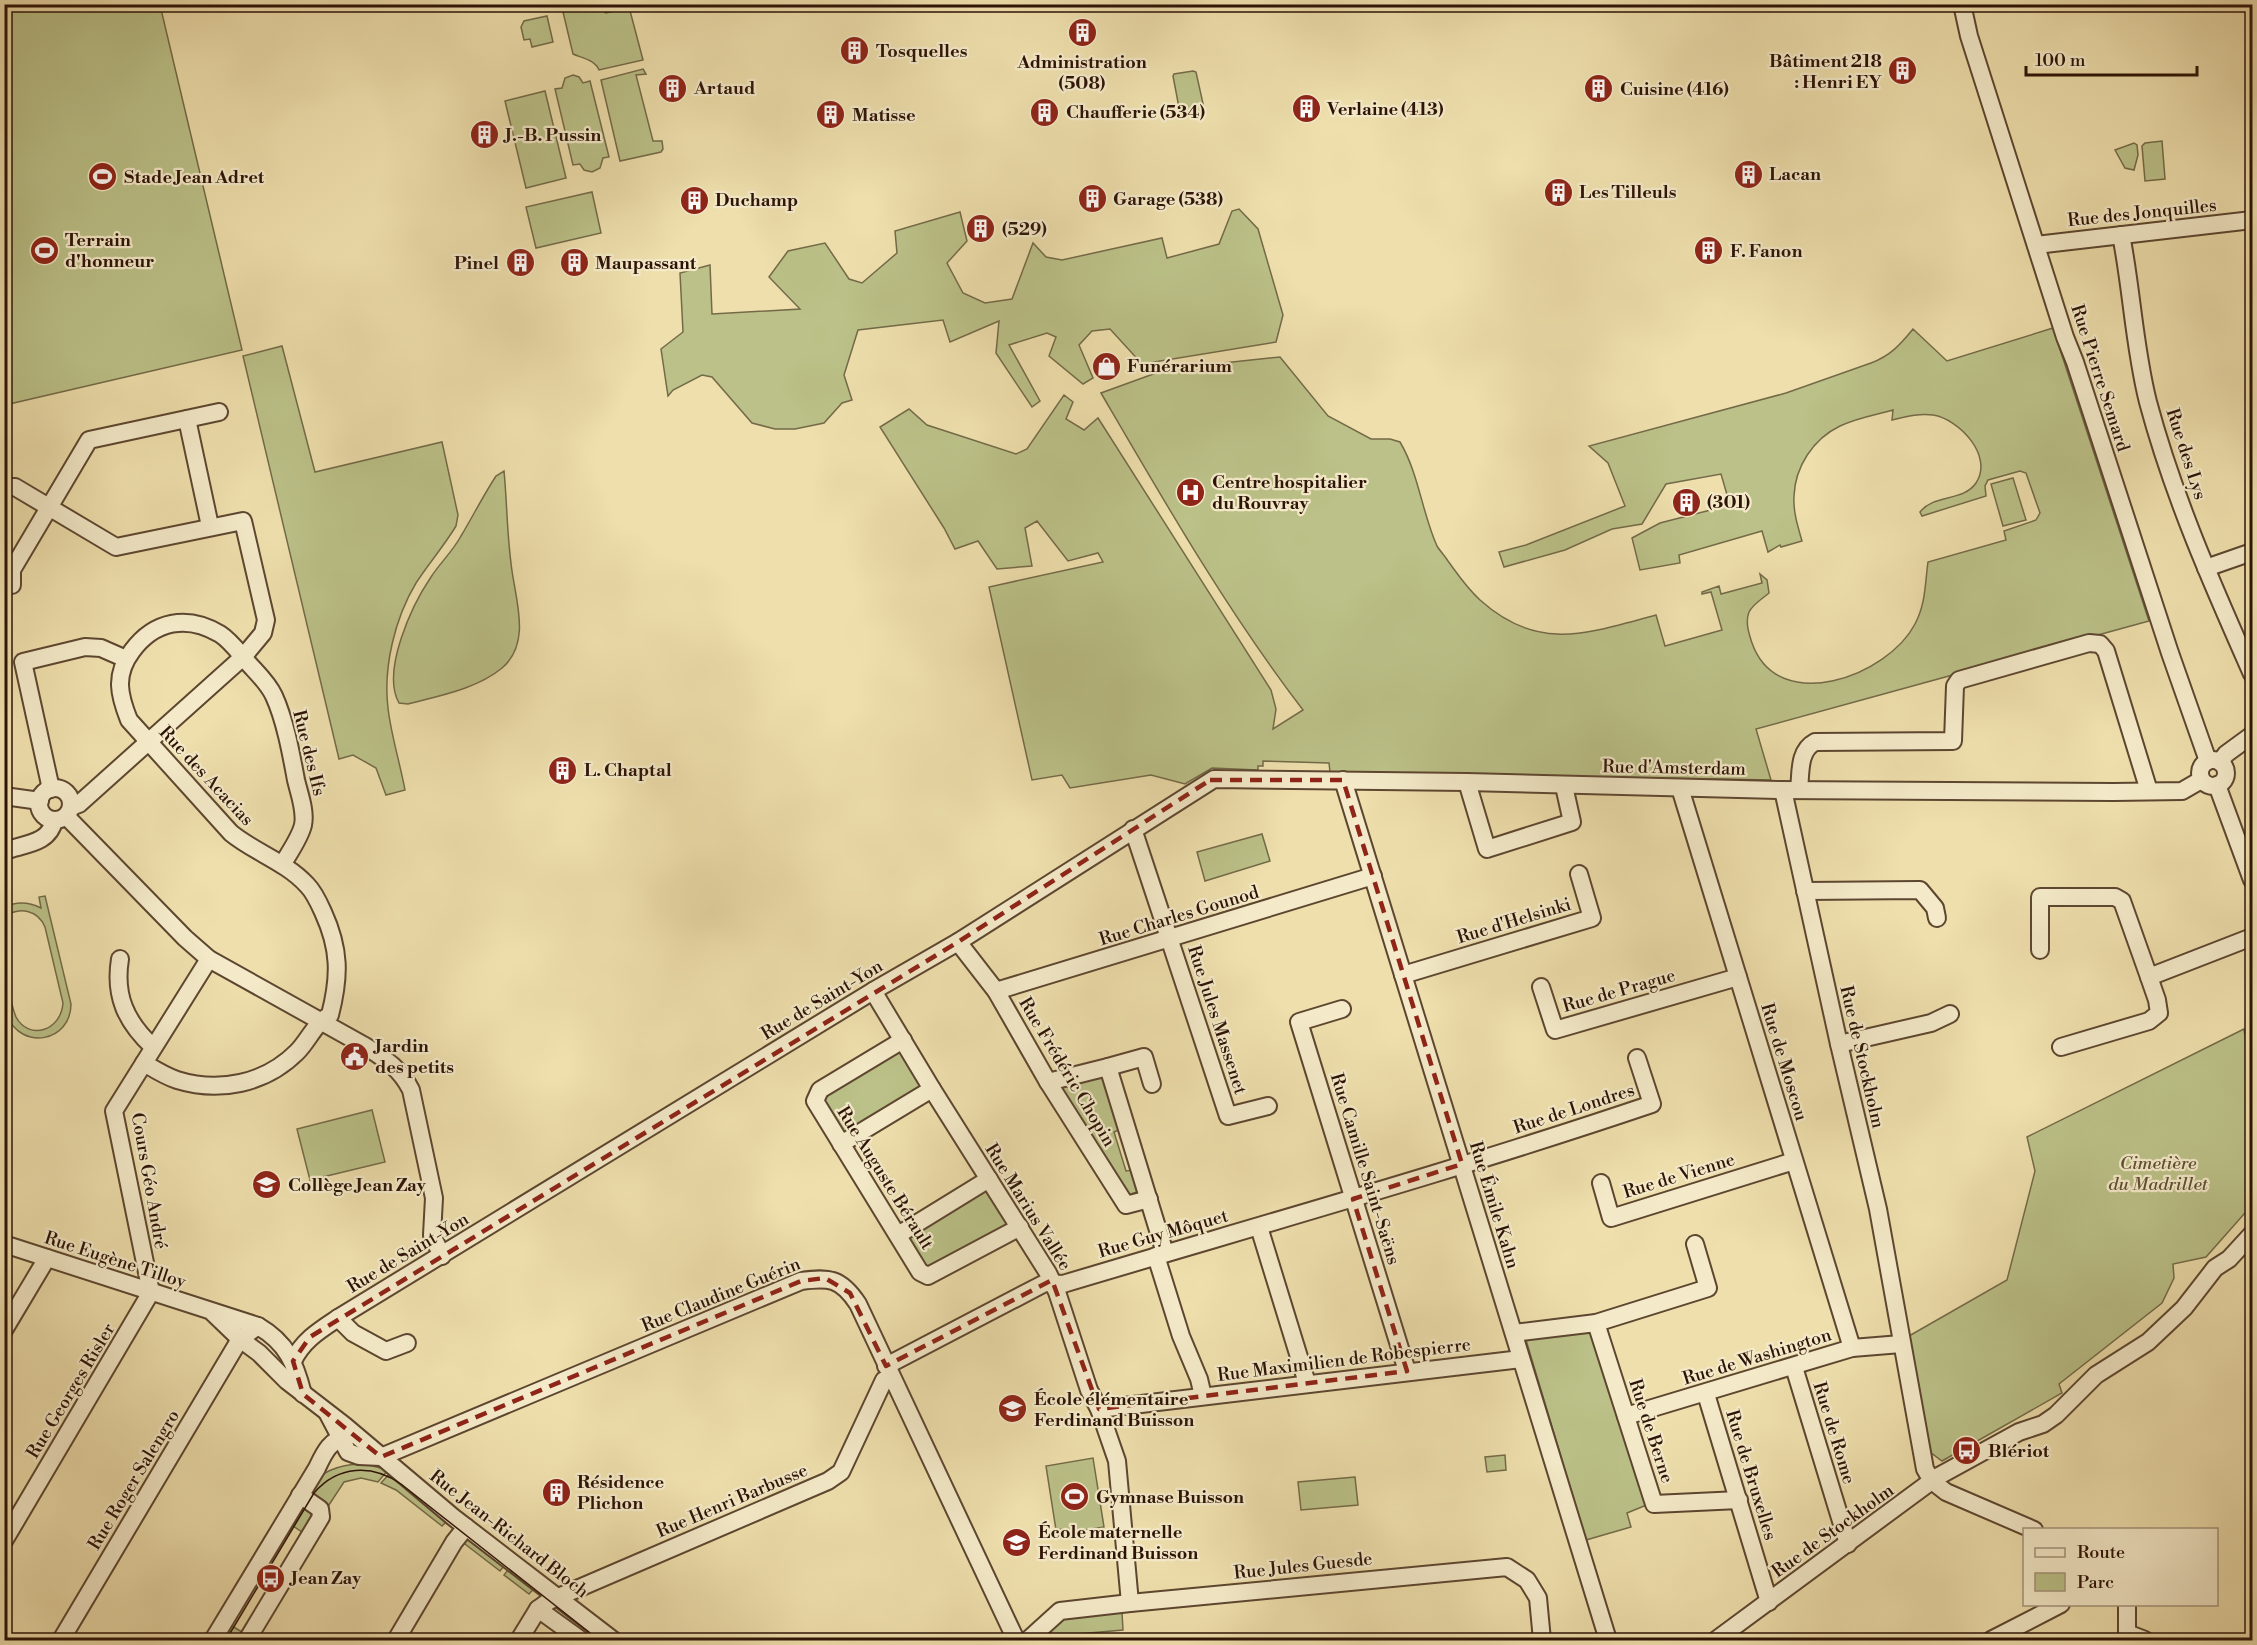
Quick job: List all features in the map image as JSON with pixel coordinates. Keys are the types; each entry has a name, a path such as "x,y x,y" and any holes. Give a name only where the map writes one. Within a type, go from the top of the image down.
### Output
{"street":[{"name":"Rue Pierre Semard","path":"1962,4 1969,36 2170,653 2214,761"},
{"name":"Rue des Jonquilles","path":"2036,245 2253,220"},
{"name":"Rue des Lys","path":"2121,235 2135,341 2149,402 2171,473 2206,568 2245,637 2253,675"},
{"path":"12,585 12,570 89,441 219,412"},
{"path":"187,419 210,526"},
{"path":"4,487 15,487 116,547 243,520 266,621 263,633 243,657 79,804 63,814 44,816 40,806 46,795 23,662 85,647 101,648 126,659"},
{"path":"2206,568 2253,552"},
{"name":"Rue des Acacias","path":"144,1063 175,1080 202,1086 234,1085 261,1077 283,1065 298,1051 320,1020 330,1015 337,989 338,965 333,936 307,884 282,866 245,845 231,833 129,720 119,696 121,675 126,659 142,637 165,625 186,622 205,627 221,635 243,657"},
{"name":"Rue de Stockholm","path":"1716,1641 1932,1481 1925,1469 1878,1209 1805,891 1791,790 1803,754 1815,742 1953,741 1955,686 1959,680 2089,644 2100,644 2106,651 2149,791"},
{"name":"Rue des Ifs","path":"243,657 267,684 274,696 291,755 303,813 303,825 282,866"},
{"path":"2253,735 2200,770 2209,782 2253,880"},
{"path":"1791,790 2182,791 2209,782 2223,781 2225,773 2214,761"},
{"name":"Rue de Saint-Yon","path":"293,1361 310,1336 338,1318 873,991 958,942 1214,779 1343,780"},
{"name":"Rue d'Amsterdam","path":"1343,780 1791,790"},
{"name":"Rue Émile Kahn","path":"1343,780 1608,1641"},
{"path":"1467,782 1486,849 1572,822 1564,786"},
{"name":"Rue de Moscou","path":"1680,788 1852,1348"},
{"path":"4,796 46,795 62,790 69,797 63,814 44,839 7,850"},
{"path":"63,814 185,938 209,959 307,1015 320,1020 387,1060 400,1072 411,1090 423,1138 434,1198 432,1235 442,1256"},
{"name":"Rue Jules Massenet","path":"1133,829 1228,1116 1268,1106"},
{"name":"Rue d'Helsinki","path":"1403,975 1592,918 1579,874"},
{"name":"Rue Charles Gounod","path":"996,991 1373,876"},
{"path":"1805,891 1920,890 1935,908 1936,918"},
{"path":"2040,950 2040,897 2115,897 2122,901 2157,1000 2159,1013 2149,1021 2061,1047"},
{"path":"2149,977 2253,936"},
{"name":"Rue Frédéric Chopin","path":"958,942 996,991 1048,1082 1126,1205 1149,1199"},
{"path":"120,958 117,978 127,1016 137,1032 153,1047"},
{"name":"Cours Géo André","path":"151,1292 114,1111 209,959"},
{"name":"Rue de Prague","path":"1541,987 1555,1030 1738,977"},
{"name":"Rue Marius Vallée","path":"873,991 1053,1283 1089,1390 1099,1410 1117,1461 1130,1603"},
{"name":"Rue Camille Saint-Saëns","path":"1342,1009 1299,1022 1407,1371"},
{"path":"1839,1044 1931,1023 1950,1014"},
{"name":"Rue Auguste Bérault","path":"903,1040 820,1090 815,1101 920,1272 928,1276 1020,1227"},
{"path":"1048,1082 1144,1057 1152,1084"},
{"name":"Rue de Londres","path":"1462,1164 1570,1132 1652,1104 1637,1058"},
{"path":"1108,1067 1149,1199 1160,1255 1181,1336 1199,1379 1203,1396"},
{"path":"841,1144 932,1089"},
{"name":"Rue de Vienne","path":"1601,1183 1611,1218 1794,1161"},
{"name":"Rue Guy Môquet","path":"888,1371 1025,1292 1045,1283 1063,1284 1353,1199 1462,1164"},
{"path":"898,1235 989,1179"},
{"path":"1259,1227 1307,1383"},
{"path":"2029,1528 1946,1492 1932,1481 2019,1432 2043,1424 2056,1415 2096,1375 2113,1362 2148,1342 2184,1308 2215,1268 2229,1258 2253,1234"},
{"name":"Rue Eugène Tilloy","path":"4,1244 213,1313 233,1316 258,1326 279,1342 293,1361 303,1394"},
{"path":"1514,1333 1596,1323 1708,1288 1695,1244"},
{"path":"4,1330 47,1258"},
{"name":"Rue Claudine Guérin","path":"381,1457 801,1281 825,1278 841,1284 858,1304 1016,1641"},
{"name":"Rue Georges Risler","path":"4,1541 151,1292"},
{"name":"Rue Eugène Tilloy","path":"213,1313 328,1414 348,1442 381,1457"},
{"name":"Rue de Saint-Yon","path":"338,1318 353,1333 386,1351 407,1343"},
{"name":"Rue de Berne","path":"1596,1323 1654,1504 1739,1500"},
{"path":"240,1339 258,1326"},
{"name":"Rue de Saint-Yon","path":"279,1342 310,1336"},
{"name":"Rue Roger Salengro","path":"61,1641 240,1339"},
{"path":"269,1363 279,1342"},
{"name":"Rue de Washington","path":"1626,1416 1706,1394 1852,1348 1901,1344"},
{"name":"Rue Maximilien de Robespierre","path":"1099,1410 1307,1383 1521,1359"},
{"path":"269,1363 293,1361"},
{"name":"Rue de Rome","path":"1794,1367 1848,1544"},
{"name":"Rue Henri Barbusse","path":"538,1609 556,1597 828,1481 841,1472 888,1371"},
{"name":"Rue de Bruxelles","path":"1706,1394 1769,1602"},
{"path":"213,1641 330,1444 348,1442"},
{"name":"Rue Jean-Richard Bloch","path":"381,1457 461,1534 556,1597 613,1641"},
{"path":"247,1641 321,1517 320,1509 300,1495"},
{"path":"396,1641 461,1534"},
{"name":"Rue Jules Guesde","path":"1028,1641 1060,1611 1507,1567 1527,1580 1538,1598 1542,1641"},
{"path":"1991,1641 2059,1606"},
{"path":"2127,1606 2127,1637 2145,1641"},
{"path":"519,1641 538,1609 581,1641"}],"highlighted area":[{"path":"1210,780 1343,780 1462,1164 1353,1199 1407,1371 1099,1409 1052,1280 886,1366 850,1293 825,1278 801,1281 381,1457 303,1394 293,1361 310,1337 338,1318 958,942"}],"green space":[{"name":"Stade Jean Adret","path":"4,5 160,5 242,350 5,405"},
{"path":"592,5 606,13 629,7 643,60 599,70 591,62 573,54 563,12"},
{"path":"547,16 553,42 532,47 530,39 524,40 521,27 524,21"},
{"path":"643,69 646,74 636,75 653,141 662,141 663,149 661,152 620,161 601,80"},
{"path":"1196,72 1204,108 1202,111 1183,114 1180,113 1173,76"},
{"path":"573,75 579,77 583,83 590,81 609,157 603,158 600,168 592,172 584,170 580,164 573,165 555,89 562,88 565,78"},
{"path":"545,91 566,178 526,188 505,101"},
{"path":"2162,141 2165,179 2145,181 2142,146 2145,143"},
{"path":"2134,143 2137,145 2138,155 2134,170 2125,168 2115,150"},
{"path":"592,192 601,233 536,248 526,207"},
{"path":"1239,209 1258,229 1283,315 1276,342 1142,364 1110,329 1092,331 1079,345 1093,378 1083,384 1049,356 1056,337 1047,333 1009,345 1040,401 1032,407 996,353 999,321 950,342 943,320 858,330 844,375 852,400 842,403 824,423 795,429 775,429 752,423 712,377 702,375 673,390 668,396 661,349 683,332 680,273 710,265 712,314 800,309 769,277 788,251 825,243 849,279 862,283 897,253 895,231 960,212 967,241 947,263 963,293 985,303 1012,299 1033,243 1046,257 1062,260 1162,238 1167,258 1219,244 1232,211"},
{"path":"2053,328 2149,621 1756,729 1771,780 1330,772 1329,763 1263,761 1263,766 1258,766 1258,770 1212,768 1185,784 1151,775 1070,788 1062,775 1032,780 989,587 1103,562 1098,553 1068,561 1037,521 1025,528 1032,566 997,569 978,541 955,549 880,427 909,409 927,425 1016,454 1027,449 1064,395 1073,402 1066,419 1084,430 1098,418 1271,690 1276,709 1273,729 1303,710 1222,595 1101,393 1167,369 1280,357 1328,416 1371,439 1390,439 1400,442 1412,467 1437,546 1471,591 1502,617 1523,627 1544,633 1565,634 1608,628 1656,615 1665,646 1722,630 1711,592 1702,594 1702,592 1719,586 1721,594 1762,583 1760,574 1767,580 1769,593 1749,612 1747,624 1752,643 1765,666 1785,679 1808,683 1833,681 1858,672 1882,659 1901,643 1915,624 1921,608 1928,562 2006,540 2004,531 2036,520 2040,513 2026,473 2020,471 1988,480 1985,486 1986,496 1922,516 1920,512 1926,506 1970,489 1976,483 1981,462 1971,440 1963,431 1943,418 1927,415 1892,420 1893,410 1840,426 1822,438 1807,455 1798,475 1794,496 1795,514 1802,541 1781,547 1780,545 1768,552 1762,531 1679,555 1680,563 1640,570 1632,538 1660,523 1730,505 1721,474 1666,484 1642,524 1612,529 1565,550 1504,567 1499,552 1526,545 1625,506 1608,463 1589,446 1786,393 1871,363 1894,349 1913,329 1947,361"},
{"path":"282,346 315,472 442,442 458,515 456,526 447,541 416,583 402,612 392,643 387,676 388,708 405,790 386,795 376,768 353,755 339,759 243,356"},
{"path":"504,471 510,552 519,618 517,645 502,668 469,687 408,704 399,703 394,690 396,656 415,604 431,577 458,541 496,476"},
{"path":"2013,478 2026,520 2003,526 1991,484"},
{"path":"1262,834 1270,861 1205,881 1197,852"},
{"path":"45,896 71,1004 69,1017 63,1027 55,1034 34,1038 14,1027 7,1016 4,999 5,970 16,1017 29,1029 44,1030 51,1026 61,1013 63,1003 42,921 33,913 22,911 5,917 5,907 23,903 41,908 39,897"},
{"name":"Cimetière du Madrillet","path":"2244,1029 2252,1087 2252,1205 2206,1257 2173,1264 2174,1278 2162,1303 2059,1384 2062,1393 1942,1461 1930,1452 1909,1336 2007,1280 2035,1171 2027,1137"},
{"path":"901,1048 925,1089 842,1138 820,1095"},
{"path":"1102,1074 1121,1129 1114,1132 1126,1171 1133,1170 1138,1189 1137,1192 1128,1195 1059,1088"},
{"path":"372,1110 385,1162 310,1180 297,1129"},
{"path":"986,1185 1011,1227 929,1272 904,1236"},
{"path":"1594,1330 1649,1504 1627,1513 1631,1527 1586,1540 1526,1340"},
{"path":"1505,1455 1506,1470 1487,1472 1485,1457"},
{"name":"Gymnase Buisson","path":"1093,1458 1104,1527 1066,1533 1065,1529 1056,1530 1046,1466"},
{"path":"365,1464 388,1470 378,1482 361,1478 344,1482 327,1508 314,1498 313,1489 316,1481 322,1475 339,1467"},
{"path":"392,1471 451,1517 442,1526 396,1490 381,1483"},
{"path":"1355,1477 1358,1505 1301,1510 1298,1482"},
{"path":"303,1507 311,1512 310,1523 305,1534 287,1522"},
{"path":"467,1535 507,1562 500,1571 461,1541"},
{"path":"511,1566 537,1585 529,1594 504,1575"},
{"path":"1122,1613 1123,1630 1043,1637 1063,1617"},
{"path":"226,1622 245,1634 241,1640 215,1640"},
{"path":"1124,1634 1124,1640 1065,1640"}],"tram line":[{"path":"226,1640 314,1493 334,1477 356,1470 379,1473 401,1484 599,1640"}],"place":[{"name":"Administration (508)","path":"1082,33"},
{"name":"Tosquelles","path":"855,51"},
{"name":"Bâtiment 218 : Henri EY","path":"1903,71"},
{"name":"Artaud","path":"673,88"},
{"name":"Cuisine (416)","path":"1599,89"},
{"name":"Verlaine (413)","path":"1306,109"},
{"name":"Chaufferie (534)","path":"1045,112"},
{"name":"Matisse","path":"831,115"},
{"name":"J.-B. Pussin","path":"484,135"},
{"name":"Lacan","path":"1748,174"},
{"name":"Stade Jean Adret","path":"103,177"},
{"name":"Les Tilleuls","path":"1558,192"},
{"name":"Garage (538)","path":"1092,199"},
{"name":"Duchamp","path":"694,200"},
{"name":"(529)","path":"981,229"},
{"name":"Terrain d'honneur","path":"44,250"},
{"name":"F. Fanon","path":"1709,251"},
{"name":"Pinel","path":"520,263"},
{"name":"Maupassant","path":"574,263"},
{"name":"Funérarium","path":"1106,366"},
{"name":"Centre hospitalier du Rouvray","path":"1191,492"},
{"name":"(301)","path":"1686,502"},
{"name":"L. Chaptal","path":"563,770"},
{"name":"Jardin des petits","path":"354,1056"},
{"name":"Collège Jean Zay","path":"267,1185"},
{"name":"École élémentaire Ferdinand Buisson","path":"1013,1409"},
{"name":"Blériot","path":"1967,1451"},
{"name":"Résidence Plichon","path":"556,1492"},
{"name":"Gymnase Buisson","path":"1075,1497"},
{"name":"École maternelle Ferdinand Buisson","path":"1017,1542"},
{"name":"Jean Zay","path":"270,1578"}]}
